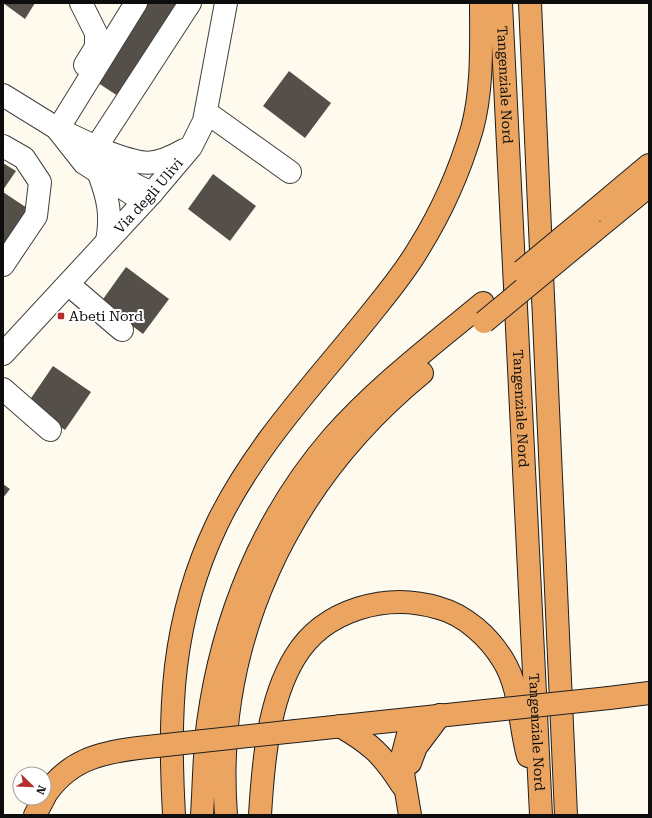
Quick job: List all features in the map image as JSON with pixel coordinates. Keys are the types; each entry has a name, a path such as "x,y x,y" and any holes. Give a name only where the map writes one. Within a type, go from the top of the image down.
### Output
{"highway":[{"path":"174,815 170,757 173,676 181,628 197,570 217,524 237,486 265,446 387,294 419,249 440,210 459,168 472,127 481,72 481,3"},
{"name":"Tangenziale Nord","path":"501,3 541,809"},
{"name":"Tangenziale Nord","path":"530,3 566,815"},
{"path":"537,147 543,3"},
{"path":"226,815 225,774 228,718 237,666 254,606 275,555 316,486 355,436 396,396 483,313 593,221 649,165"},
{"path":"593,221 649,186"},
{"path":"202,815 208,725 218,669 239,597 262,544 277,517 312,463 333,438 383,386 483,313"},
{"path":"260,815 273,710 283,680 295,656 311,637 331,621 351,611 373,605 394,602 439,608 460,617 478,630 503,660 514,684 523,739 541,809"},
{"path":"52,787 66,771 85,760 111,751 649,693"},
{"path":"405,789 411,760 416,747 440,715"},
{"path":"410,815 401,761 412,719"},
{"path":"340,726 365,741 378,752 405,789"},
{"path":"35,815 40,806"}],"street":[{"path":"53,126 96,47 96,33 81,3"},
{"path":"53,126 136,3"},
{"path":"102,149 190,3"},
{"name":"Via degli Ulivi","path":"3,354 148,197 197,138 206,112 226,3"},
{"path":"3,94 53,126 102,149 137,162 154,164 170,158 191,147"},
{"path":"206,112 290,172"},
{"path":"53,126 84,164 99,174 148,197"},
{"path":"3,146 24,158 40,182 36,216 3,265"},
{"path":"102,149 121,168 127,179 148,197"},
{"path":"99,174 108,198 110,212 108,241"},
{"path":"68,284 122,330"},
{"path":"3,389 50,430"}],"building":[{"path":"3,3 35,3 25,19"},
{"path":"138,3 185,3 121,98 92,79"},
{"path":"289,71 331,103 305,138 263,106"},
{"path":"3,163 16,171 3,190"},
{"path":"213,174 256,206 230,241 188,209"},
{"path":"3,192 30,210 3,252"},
{"path":"126,267 169,299 143,334 101,302"},
{"path":"53,366 91,392 65,430 27,404"},
{"path":"3,484 10,489 3,498"}],"place":[{"name":"Abeti Nord","path":"61,316"}]}
